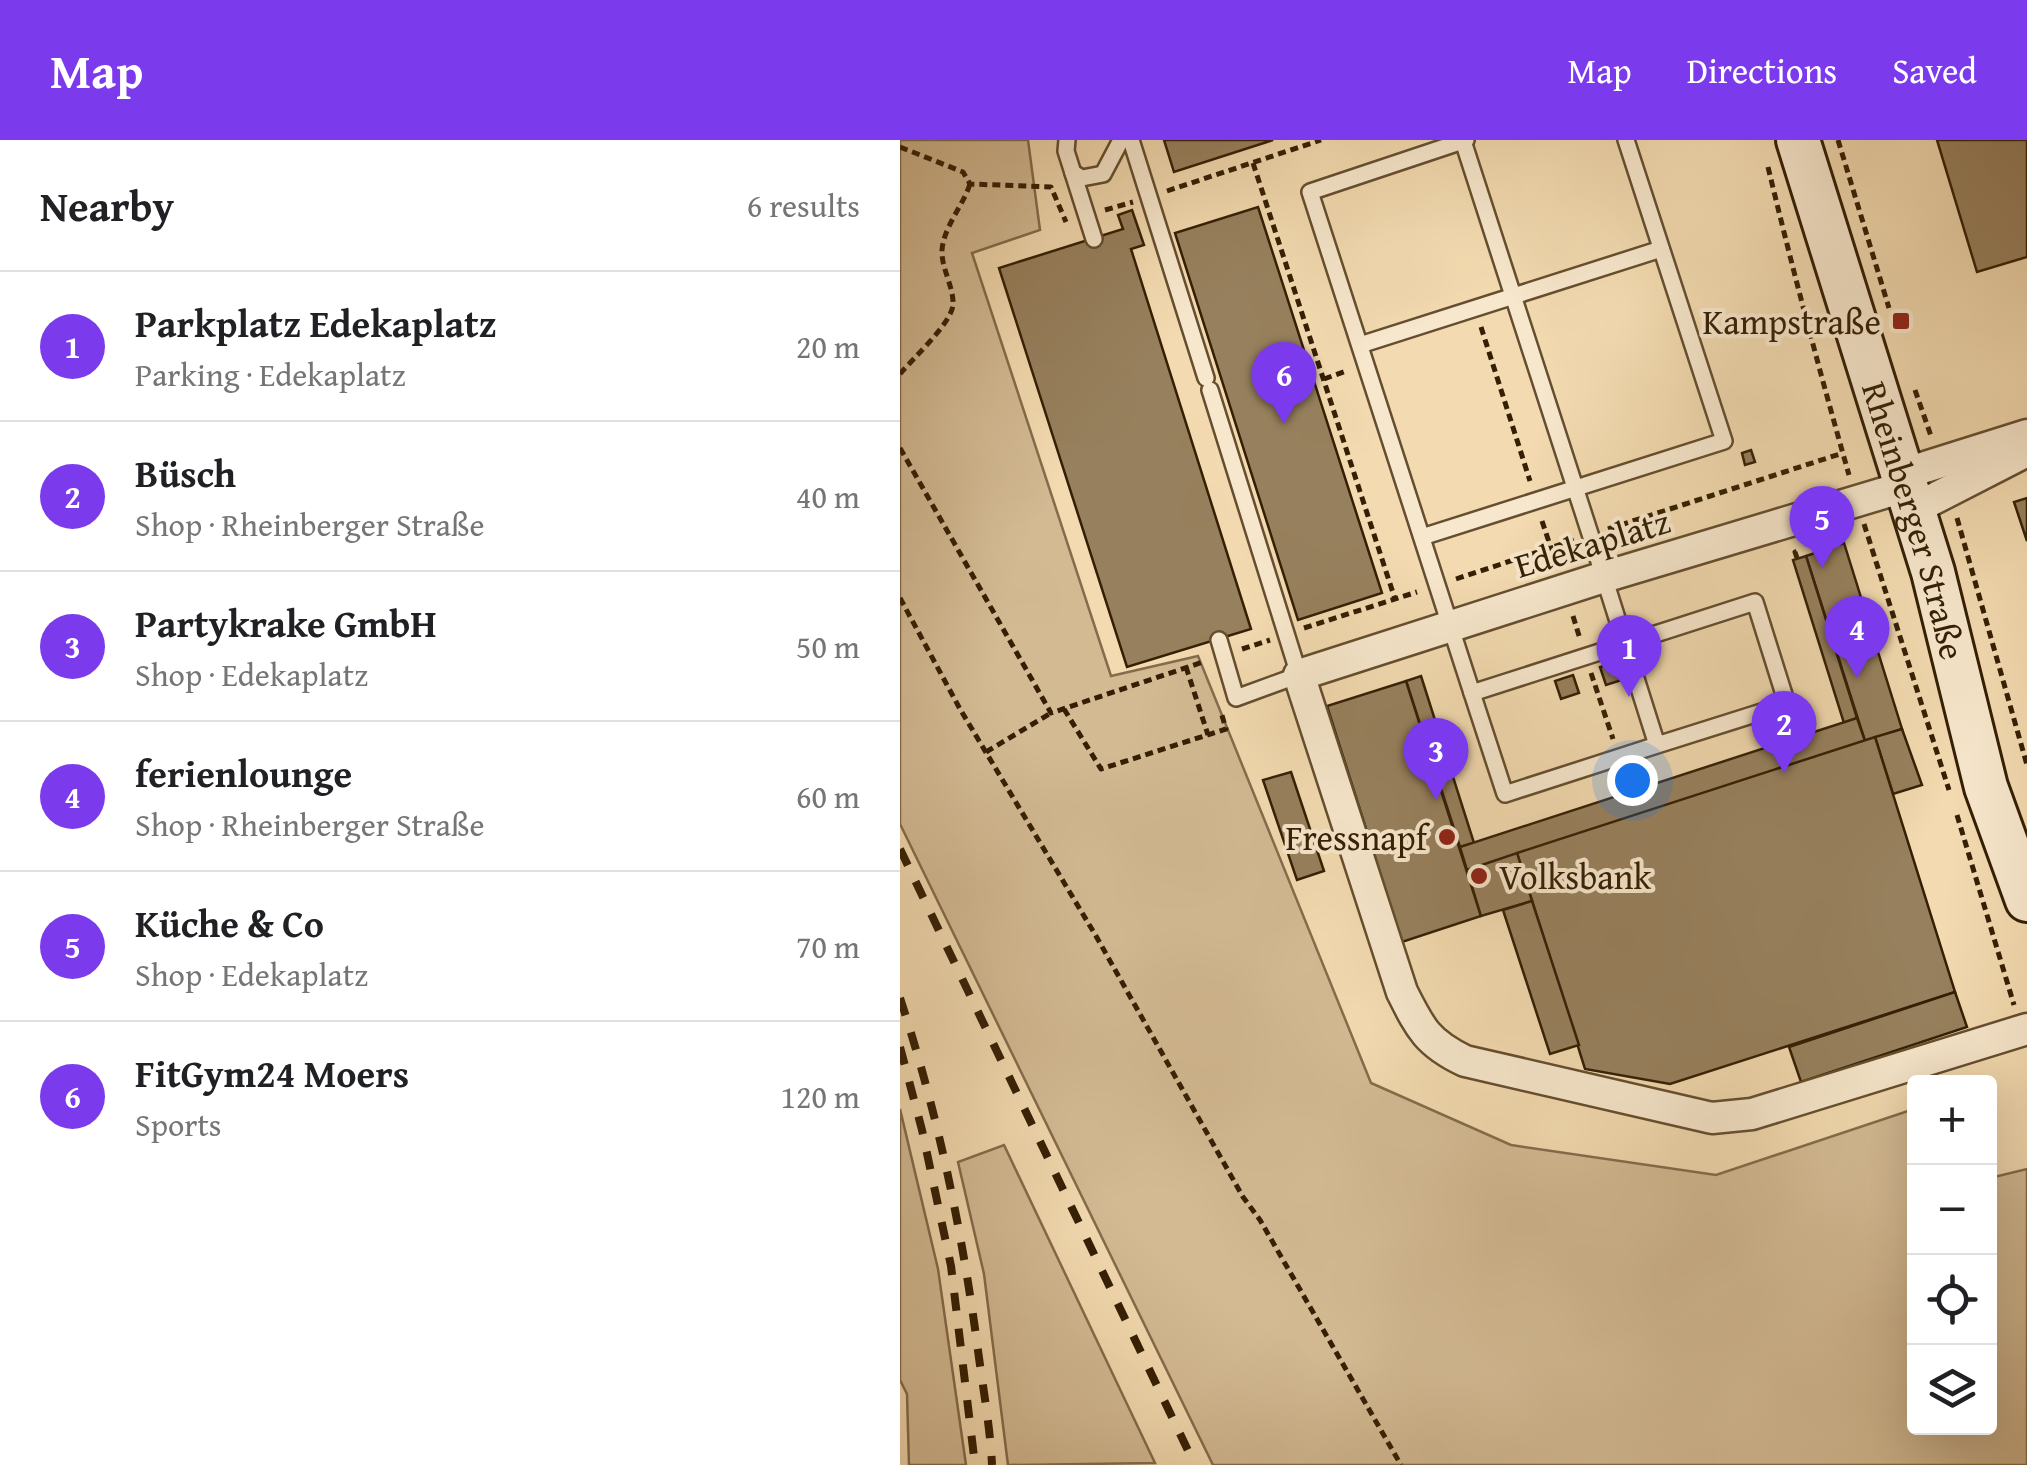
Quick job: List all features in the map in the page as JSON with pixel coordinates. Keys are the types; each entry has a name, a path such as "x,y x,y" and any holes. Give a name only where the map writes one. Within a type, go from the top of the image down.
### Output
{"main road":[{"name":"Rheinberger Straße","path":"1782,149 1908,490 1933,572 1986,787 2027,900"}],"street":[{"path":"1908,490 2027,435"},
{"path":"1908,490 2027,451"},
{"name":"Edekaplatz","path":"1300,675 1604,576 1856,500 1908,490"},
{"path":"1300,675 1402,992 1420,1030 1438,1048 1465,1061 1712,1118 1752,1114 2024,1030"}],"lane":[{"path":"1067,140 1094,239"},
{"path":"1073,173 1082,178 1103,174 1121,140"},
{"path":"1131,140 1300,675 1236,698 1221,648"},
{"path":"1472,693 1625,643 1755,602 1787,704 1505,794 1450,626 1438,585 1310,192 1464,140 1513,297 1604,576 1625,643 1657,745"},
{"path":"1422,537 1724,441 1626,140"},
{"path":"1360,345 1661,249"}],"path":[{"path":"1782,149 1811,347 1948,790"},
{"path":"1253,162 1395,599"},
{"path":"900,374 948,318 953,302 942,250 947,230 964,204 970,184"},
{"path":"1481,327 1630,792"},
{"path":"900,448 1051,714"},
{"path":"1221,648 1287,634 1843,453"},
{"path":"900,598 1243,1198 1260,1220 1401,1465"},
{"path":"986,752 1051,714 1186,667 1206,661 1210,678"},
{"path":"1186,667 1208,736"},
{"path":"1064,709 1100,770 1226,730 1216,695"},
{"path":"1954,808 2024,1030"}],"shaded area":[{"path":"900,140 1028,140 1040,230 972,253 1111,676 1198,656 1371,1083 1511,1145 1716,1175 1907,1111 1907,1435 1997,1435 1997,1176 2027,1169 2027,1465 1213,1465 900,824"},
{"path":"900,1109 938,1269 966,1465 909,1465 907,1394 900,1380"},
{"path":"1004,1145 1155,1463 1008,1465 984,1274 958,1162"}],"building":[{"path":"1164,140 1273,140 1174,172"},
{"path":"1937,140 2027,140 2027,257 1977,272"},
{"path":"1258,207 1382,593 1298,620 1175,233"},
{"path":"1132,210 1144,245 1131,249 1251,629 1127,667 999,268 1123,229 1118,215"},
{"path":"1751,450 1755,462 1745,465 1742,453"},
{"path":"2027,498 2027,541 2014,502"},
{"path":"1844,543 1902,729 1865,741 1806,556"},
{"path":"1806,556 1857,718 1844,723 1793,560"},
{"path":"1619,661 1625,679 1606,685 1600,667"},
{"path":"1573,675 1579,693 1561,699 1555,681"},
{"path":"1421,676 1474,843 1460,847 1406,681"},
{"path":"1406,681 1481,916 1402,942 1327,706"},
{"path":"1857,718 1865,741 1467,870 1460,847"},
{"path":"1902,729 1922,785 1893,794 1875,737"},
{"path":"1875,737 1955,992 1670,1084 1585,1069 1517,853"},
{"path":"1291,772 1324,871 1297,880 1263,780"},
{"path":"1517,853 1532,901 1481,916 1467,870"},
{"path":"1532,901 1579,1045 1550,1054 1503,910"},
{"path":"1955,992 1967,1027 1801,1082 1789,1047"}],"railway":[{"path":"900,849 1195,1465"},
{"path":"900,998 925,1083 955,1212 992,1465"},
{"path":"900,1047 951,1266 975,1465"}],"place":[{"name":"Kampstraße","path":"1901,321"},
{"name":"FitGym24 Moers","path":"1284,424"},
{"name":"Küche & Co","path":"1822,568"},
{"name":"ferienlounge","path":"1857,678"},
{"name":"Parkplatz Edekaplatz","path":"1629,697"},
{"name":"Büsch","path":"1784,773"},
{"name":"Partykrake GmbH","path":"1436,800"},
{"name":"Fressnapf","path":"1447,837"},
{"name":"Volksbank","path":"1479,876"}]}
